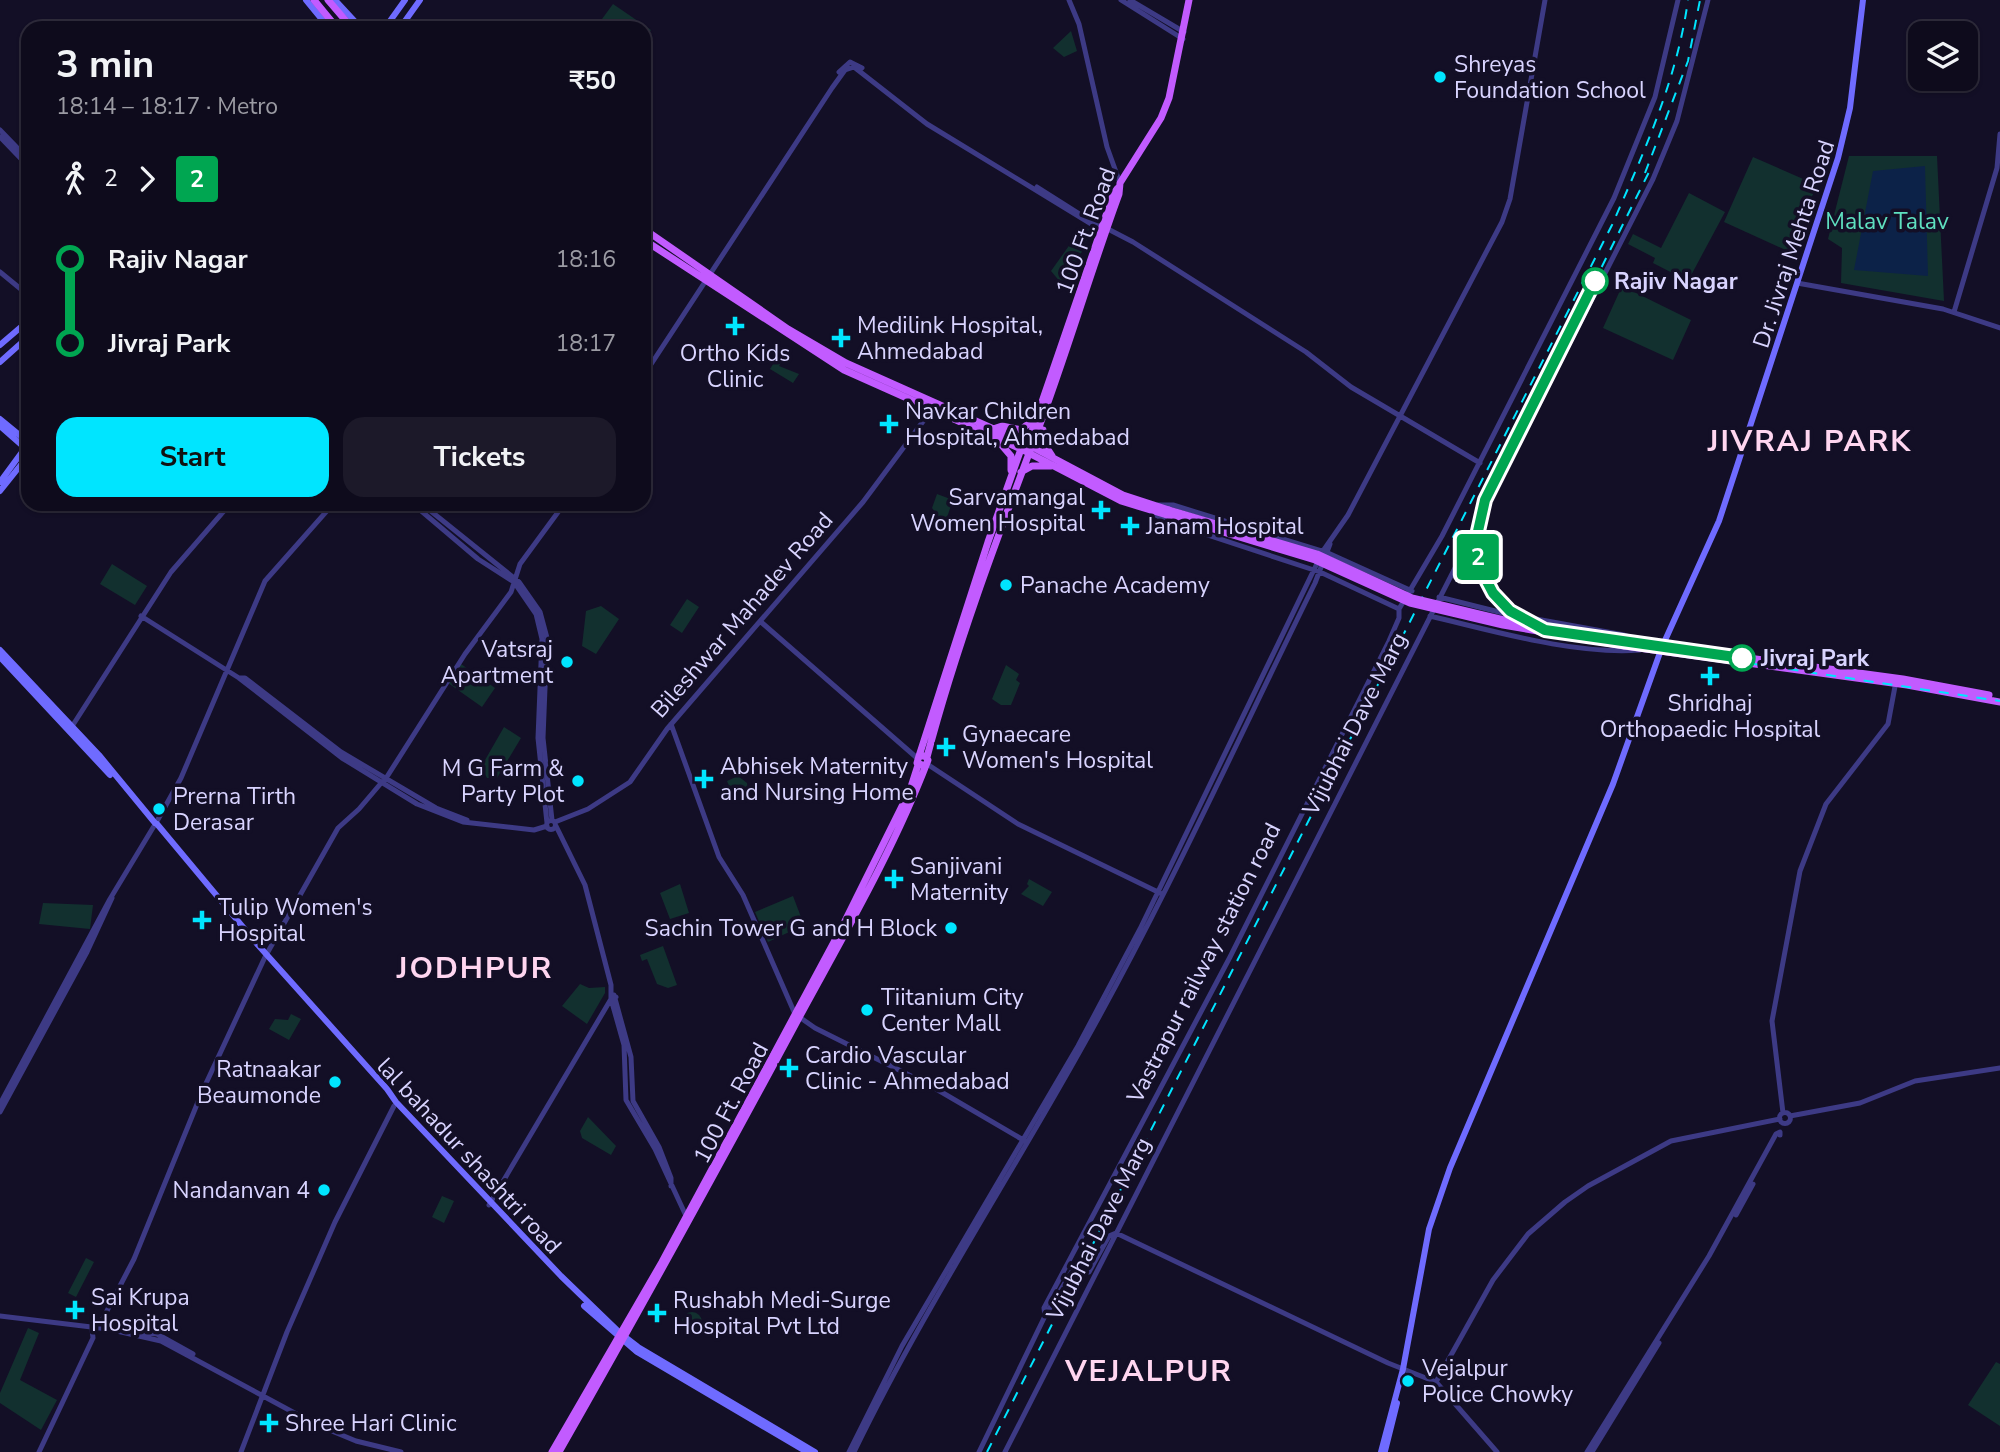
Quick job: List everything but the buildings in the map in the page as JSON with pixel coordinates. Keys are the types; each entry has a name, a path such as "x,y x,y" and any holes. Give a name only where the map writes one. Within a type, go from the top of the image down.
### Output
{"main road":[{"path":"306,0 323,21"},
{"path":"314,0 331,21"},
{"path":"328,0 346,21"},
{"path":"335,0 354,21"},
{"path":"389,21 405,0"},
{"path":"405,21 420,0"},
{"name":"100 Ft. Road","path":"559,1452 689,1218 916,796 922,761 1102,226 1119,194 1119,186 1161,118 1183,36 1189,0"},
{"name":"Dr. Jivraj Mehta Road","path":"1383,1452 1404,1369 1432,1230 1453,1169 1599,827 1663,650 1710,544 1842,158 1854,108 1865,0"},
{"path":"651,234 706,276"},
{"path":"651,244 846,363 934,408 1026,448 1121,501 1317,554 1412,598 1504,620 1663,650 1896,681 2000,699"},
{"path":"0,345 21,327"},
{"path":"0,362 21,343"},
{"path":"0,419 21,442"},
{"path":"994,434 1002,426 1021,430 1038,419 1041,439 1053,462"},
{"path":"0,426 21,444"},
{"path":"994,434 1011,456 1017,473 1032,466 1053,462"},
{"path":"0,482 21,456"},
{"path":"0,491 21,458"},
{"path":"0,650 71,728"},
{"path":"0,657 71,728"},
{"name":"lal bahadur shashtri road","path":"71,728 394,1105 622,1338 807,1452"},
{"path":"266,956 490,1204"},
{"name":"100 Ft. Road","path":"552,1452 622,1338 628,1321 689,1218"},
{"path":"622,1338 816,1452"}],"street":[{"path":"1069,0 1079,24 1107,147 1119,186"},
{"path":"1121,0 1183,36"},
{"path":"1130,0 1183,36"},
{"path":"851,1452 926,1310 1081,1050 1325,552 1503,222 1510,199 1545,0"},
{"name":"Vastrapur railway station road","path":"979,1452 1045,1316 1044,1308 1230,957 1394,629 1399,609 1412,591 1480,463 1627,167 1655,97 1678,0"},
{"name":"Vijubhai Dave Marg","path":"1005,1452 1653,178 1677,121 1708,0"},
{"path":"651,358 717,262 830,86 845,64 850,62 855,63 928,122 1246,313 1351,387 1480,463"},
{"path":"0,130 21,152"},
{"path":"1955,312 1997,168 2000,134"},
{"path":"0,137 21,159"},
{"path":"0,272 21,289"},
{"path":"651,364 706,276"},
{"path":"1798,283 1955,312 2000,328"},
{"name":"Bileshwar Mahadev Road","path":"141,615 239,678 245,678 332,747 383,781 436,808 467,820 534,830 588,809 630,782 671,724 863,502 934,408"},
{"path":"1149,508 1173,505 1325,552 1412,591"},
{"path":"1149,508 1168,522 1317,571 1399,609"},
{"path":"71,728 171,572 224,511"},
{"path":"0,1104 181,778 265,580 327,511"},
{"path":"422,511 512,579"},
{"path":"430,511 534,600 547,638 543,738 551,824 585,885 631,1058 633,1101 659,1147 671,1178 671,1187 689,1218"},
{"path":"38,1452 95,1329 134,1259 202,1092 266,956 321,853 338,828 383,781 463,652 505,595 512,579 557,511"},
{"path":"1439,597 1503,613 1624,635 1647,647"},
{"path":"1430,616 1576,646 1622,652 1647,647"},
{"path":"761,622 922,761 1018,824 1160,893"},
{"path":"1587,1452 1712,1258 1780,1132 1782,1119 1772,1021 1802,863 1826,804 1888,724 1896,681"},
{"path":"671,724 719,857 743,895 797,1016 931,1086 1025,1141"},
{"path":"0,1112 88,952 112,898"},
{"path":"490,1204 613,996"},
{"path":"1436,1382 1493,1280 1528,1234 1588,1186 1671,1141 1860,1103 1914,1081 2000,1068"},
{"path":"241,1452 264,1399 287,1332 335,1222 394,1105"},
{"path":"1782,1119 1788,1123 1790,1116"},
{"path":"1089,1272 1108,1236 1116,1233 1436,1382 1497,1452"},
{"path":"1045,1316 1072,1271"},
{"path":"0,1316 95,1329 128,1328 157,1334 264,1399 356,1441 401,1452"},
{"path":"1592,1452 1633,1381"}],"green space":[{"path":"613,4 638,21 603,21 602,19"},
{"path":"1071,31 1077,51 1064,57 1053,48"},
{"name":"Malav Talav","path":"1849,156 1937,156 1944,301 1841,283 1842,248 1828,239"},
{"path":"1753,157 1817,185 1788,251 1724,222"},
{"path":"1689,193 1725,212 1688,281 1653,263 1655,258 1628,244 1633,234 1661,248"},
{"path":"1083,226 1091,230 1066,289 1051,271"},
{"path":"1622,286 1691,320 1673,360 1603,328"},
{"path":"782,350 787,353 779,366 799,374 793,383 770,369"},
{"path":"937,494 953,500 945,523 934,519 936,513 932,508"},
{"path":"112,564 147,586 135,605 100,584"},
{"path":"687,599 699,607 682,633 670,625"},
{"path":"601,606 619,619 596,654 582,646 586,611"},
{"path":"461,664 495,688 482,707 448,683"},
{"path":"1006,665 1019,674 1016,680 1020,683 1011,705 1001,705 992,699"},
{"path":"504,727 521,738 497,778 487,778 481,767"},
{"path":"738,776 747,783 748,792 735,801 727,781"},
{"path":"1029,879 1052,892 1043,906 1021,894 1029,886"},
{"path":"680,884 689,913 670,919 660,893"},
{"path":"793,896 804,925 768,942 755,912"},
{"path":"43,903 93,905 90,929 39,924"},
{"path":"663,946 677,985 668,988 657,984 647,959 642,961 640,955"},
{"path":"580,984 589,988 605,987 605,993 587,1024 562,1006"},
{"path":"291,1014 301,1019 289,1040 269,1029 275,1019 288,1020"},
{"path":"588,1117 616,1146 611,1155 582,1138 580,1131"},
{"path":"442,1196 454,1201 444,1223 432,1217"},
{"path":"86,1258 94,1262 76,1297 68,1293"},
{"path":"688,1312 696,1312 702,1322 696,1332 688,1332 682,1326 682,1318"},
{"path":"28,1328 39,1333 20,1380 57,1400 41,1430 0,1403 0,1393"},
{"path":"1996,1362 2000,1364 2000,1426 1968,1405"}],"water":[{"path":"1925,166 1928,276 1854,270 1873,171"}],"tunnel":[{"path":"1072,1271 1075,1269 1089,1272"}],"railway":[{"path":"987,1452 1612,225 1668,87 1688,0"},
{"path":"1645,173 1688,61 1700,0"},
{"path":"1483,505 1652,166"},
{"path":"1482,495 1474,536 1480,574 1489,592 1502,607 1536,631 2000,701"}],"metro line":[{"name":"2","path":"1595,281 1489,489 1479,516 1476,540 1482,572 1493,593 1504,606 1523,621 1545,630 1742,658"}],"place":[{"name":"Shreyas Foundation School","path":"1440,77"},
{"name":"Rajiv Nagar","path":"1595,281"},
{"name":"Ortho Kids Clinic","path":"735,326"},
{"name":"Medilink Hospital, Ahmedabad","path":"841,338"},
{"name":"Navkar Children Hospital, Ahmedabad","path":"889,424"},
{"name":"Sarvamangal Women Hospital","path":"1101,510"},
{"name":"Janam Hospital","path":"1130,526"},
{"name":"Panache Academy","path":"1006,585"},
{"name":"Jivraj Park","path":"1742,658"},
{"name":"Vatsraj Apartment","path":"567,662"},
{"name":"Shridhaj Orthopaedic Hospital","path":"1710,676"},
{"name":"Gynaecare Women's Hospital","path":"946,747"},
{"name":"Abhisek Maternity and Nursing Home","path":"704,779"},
{"name":"M G Farm & Party Plot","path":"578,781"},
{"name":"Prerna Tirth Derasar","path":"159,809"},
{"name":"Sanjivani Maternity","path":"894,879"},
{"name":"Tulip Women's Hospital","path":"202,920"},
{"name":"Sachin Tower G and H Block","path":"951,928"},
{"name":"Tiitanium City Center Mall","path":"867,1010"},
{"name":"Cardio Vascular Clinic - Ahmedabad","path":"789,1068"},
{"name":"Ratnaakar Beaumonde","path":"335,1082"},
{"name":"Nandanvan 4","path":"324,1190"},
{"name":"Sai Krupa Hospital","path":"75,1310"},
{"name":"Rushabh Medi-Surge Hospital Pvt Ltd","path":"657,1313"},
{"name":"Vejalpur Police Chowky","path":"1408,1381"},
{"name":"Shree Hari Clinic","path":"269,1423"}],"district":[{"name":"JIVRAJ PARK","path":"1810,441"},
{"name":"JODHPUR","path":"475,968"},
{"name":"VEJALPUR","path":"1149,1371"}]}
